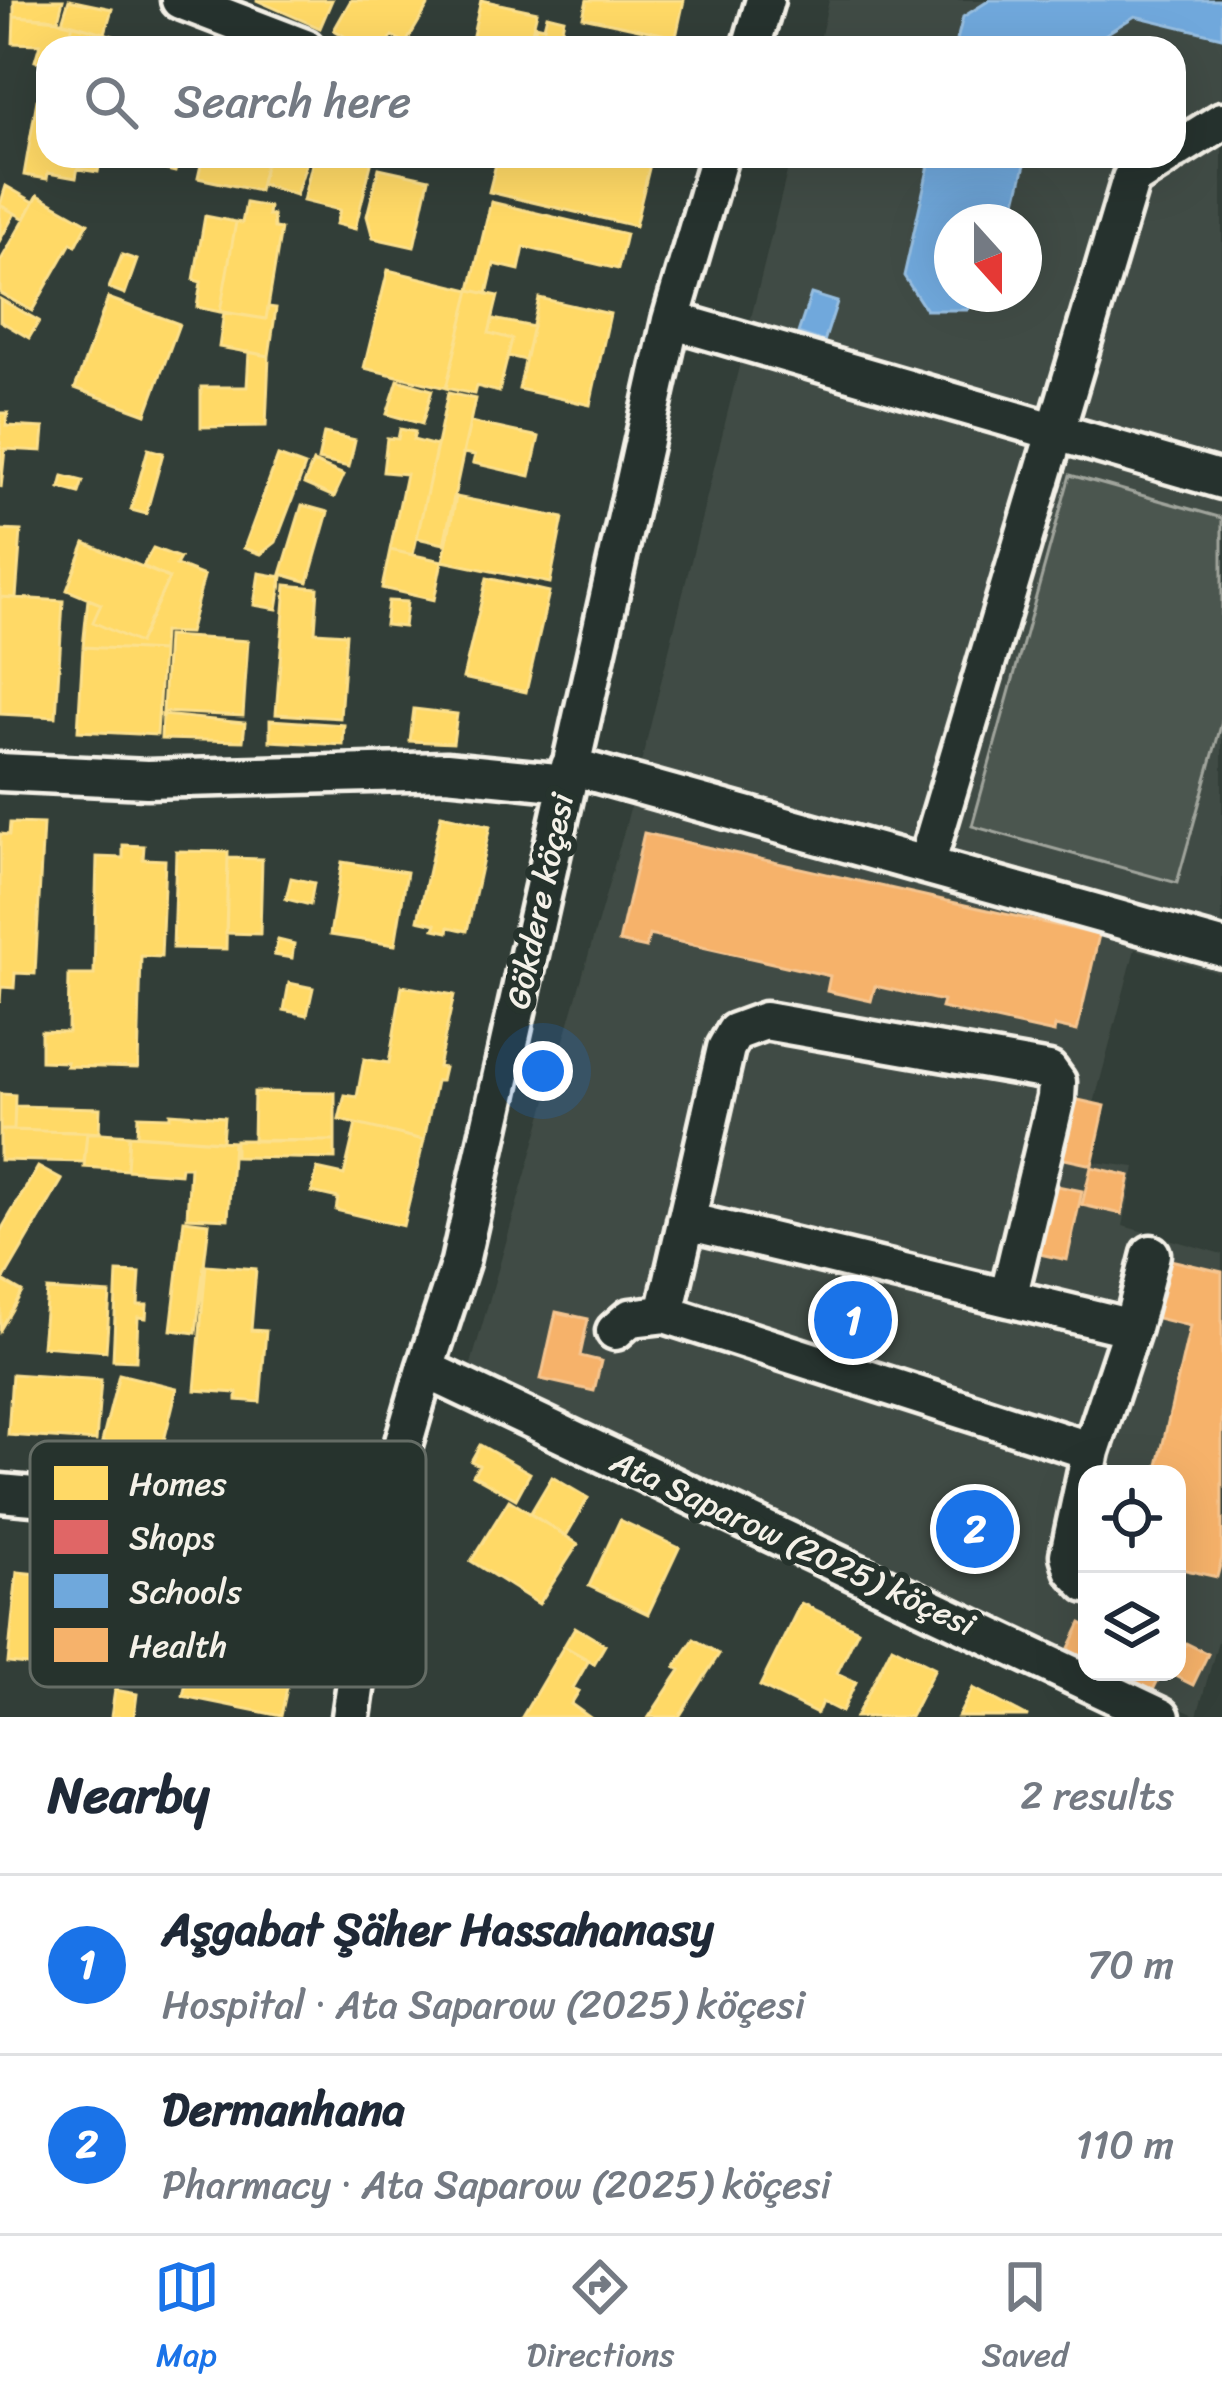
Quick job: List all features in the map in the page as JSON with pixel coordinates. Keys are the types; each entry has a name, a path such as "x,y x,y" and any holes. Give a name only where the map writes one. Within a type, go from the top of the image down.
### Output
{"street":[{"path":"180,0 273,36"},
{"path":"754,36 765,0"},
{"path":"1186,144 1222,121"},
{"name":"Gökdere köçesi","path":"404,1441 460,1262 671,320 715,168"},
{"path":"926,865 1131,179 1148,168"},
{"path":"671,320 1222,480"},
{"path":"0,772 147,778 446,771 568,774 926,865 1222,948"},
{"path":"664,1314 726,1048 735,1032 765,1021 1049,1072 1057,1082 1056,1098 1008,1298"},
{"path":"686,1221 1132,1328"},
{"path":"1078,1574 1069,1555 1091,1451 1151,1254"},
{"path":"615,1331 630,1318 664,1314 1091,1451"},
{"name":"Ata Saparow (2025) köçesi","path":"424,1369 1161,1717"},
{"path":"0,1493 30,1496"},
{"name":"Gökdere köçesi","path":"351,1717 355,1687"}],"shaded area":[{"path":"829,0 1222,0 1222,974 1135,949 1079,1160 1135,1167 1123,1226 1222,1254 1222,1627 1197,1716 1120,1681 1186,1681 1186,1465 1078,1465 1078,1662 465,1385 626,824 788,168 1186,168 1186,36 821,36"},
{"path":"1070,475 1222,518 1222,722 1177,883 972,826"}],"building: Homes":[{"path":"14,0 63,0 58,20 14,16"},
{"path":"69,0 112,9 105,33 62,22"},
{"path":"256,0 332,0 320,28"},
{"path":"351,0 423,0 429,4 410,36 344,36 334,30"},
{"path":"481,0 537,12 531,36 473,36"},
{"path":"587,0 684,0 676,36 583,17"},
{"path":"547,15 564,19 560,36 533,36 536,25 544,27"},
{"path":"14,16 73,24 70,36 36,36 36,44 13,43"},
{"path":"73,24 114,36 70,36"},
{"path":"36,106 36,168 78,168 76,178 24,175"},
{"path":"200,168 264,168 259,191 198,178"},
{"path":"264,168 305,168 296,195 261,184"},
{"path":"311,168 370,168 355,229 336,224 340,210 303,201"},
{"path":"379,168 429,179 414,247 373,238 367,216"},
{"path":"495,168 649,168 635,226 489,192"},
{"path":"6,186 34,202 25,219 0,205"},
{"path":"38,195 88,223 76,246 71,243 32,311 0,293 0,262"},
{"path":"491,202 626,234 618,269 524,247 519,270 494,264 487,294 470,290"},
{"path":"246,203 269,207 274,228 281,229 266,319 220,312 236,222 242,223"},
{"path":"0,205 15,213 0,240"},
{"path":"205,216 236,222 220,312 197,307 201,282 194,280"},
{"path":"122,255 137,260 125,294 109,288"},
{"path":"388,270 470,290 446,388 364,368"},
{"path":"470,290 498,296 489,333 512,339 499,392 476,386 474,394 446,388"},
{"path":"108,298 179,324 146,414 75,388"},
{"path":"539,298 610,314 590,405 519,389"},
{"path":"0,299 39,321 29,338 0,321"},
{"path":"268,307 276,308 269,356 219,347 224,312 266,319"},
{"path":"493,319 533,327 525,360 508,356 512,339 489,333"},
{"path":"249,352 269,356 266,426 201,427 201,387 247,387"},
{"path":"398,380 432,390 422,424 387,414"},
{"path":"448,393 475,399 444,544 417,538"},
{"path":"0,413 8,413 6,426 44,428 42,451 5,449 1,488"},
{"path":"470,422 539,437 530,476 473,463 475,455 463,453"},
{"path":"400,429 415,432 413,440 437,446 413,555 390,550 406,474 383,472 387,438 398,439"},
{"path":"324,433 355,440 349,467 318,460"},
{"path":"148,449 163,453 146,514 131,510"},
{"path":"278,456 305,466 276,542 261,554 244,548"},
{"path":"313,462 344,475 334,497 304,484"},
{"path":"63,476 83,481 79,493 60,488"},
{"path":"456,497 563,518 550,583 443,561"},
{"path":"302,505 328,512 308,582 281,574"},
{"path":"0,530 21,531 16,598 0,597"},
{"path":"85,543 169,578 139,643 93,622 101,604 67,590"},
{"path":"153,548 180,558 176,565 204,576 189,633 163,632 162,651 83,647 88,599 101,604 93,622 139,643 169,578 143,566"},
{"path":"390,550 442,561 434,600 382,588"},
{"path":"259,573 282,577 277,609 254,605"},
{"path":"487,578 549,592 526,692 463,678"},
{"path":"286,585 318,588 315,632 346,634 340,718 276,714"},
{"path":"0,597 63,601 56,717 0,714"},
{"path":"388,601 407,602 404,627 385,625"},
{"path":"167,636 248,641 243,716 163,712"},
{"path":"83,647 162,651 157,735 78,731"},
{"path":"414,709 457,714 453,743 410,741"},
{"path":"162,715 245,723 243,741 161,739"},
{"path":"270,720 344,725 343,745 270,741"},
{"path":"441,815 490,826 467,931 434,929 436,924 418,920"},
{"path":"10,823 43,824 35,974 15,973 14,988 1,987 0,1003 0,834 9,835"},
{"path":"123,845 144,846 143,859 165,860 161,957 141,956 138,1068 41,1061 41,1031 68,1032 69,975 94,975 97,857 123,858"},
{"path":"176,851 228,852 226,949 173,948"},
{"path":"228,858 262,859 260,934 226,933"},
{"path":"342,862 407,872 395,945 330,935"},
{"path":"291,878 314,883 310,905 286,899"},
{"path":"278,940 294,944 292,958 274,955"},
{"path":"289,983 313,988 307,1015 284,1010"},
{"path":"402,986 454,995 438,1067 444,1068 441,1081 436,1081 424,1140 339,1120 345,1095 357,1097 364,1059 389,1063"},
{"path":"254,1092 335,1093 335,1141 253,1141"},
{"path":"0,1094 15,1095 14,1130 0,1130"},
{"path":"15,1106 100,1108 99,1133 14,1130"},
{"path":"170,1113 224,1117 222,1141 137,1135 138,1116 170,1117"},
{"path":"356,1124 424,1140 403,1226 336,1210 338,1198 312,1192 317,1169 344,1175"},
{"path":"0,1130 87,1132 84,1162 0,1160"},
{"path":"87,1132 129,1135 127,1170 84,1167"},
{"path":"129,1135 233,1142 228,1219 187,1217 190,1167 181,1167 180,1174 127,1170"},
{"path":"235,1140 335,1141 335,1159 235,1157"},
{"path":"38,1167 62,1180 0,1286 0,1232"},
{"path":"184,1220 209,1223 196,1333 171,1330"},
{"path":"206,1265 256,1269 251,1330 266,1331 260,1402 237,1400 237,1393 195,1390"},
{"path":"117,1272 140,1273 138,1305 147,1305 146,1318 138,1317 136,1361 113,1360"},
{"path":"3,1281 22,1292 0,1330 0,1286"},
{"path":"47,1290 110,1294 106,1351 42,1346"},
{"path":"12,1374 101,1380 96,1441 8,1435"},
{"path":"119,1374 177,1388 164,1441 102,1441"},
{"path":"480,1445 530,1473 516,1499 473,1475 479,1465 471,1461"},
{"path":"552,1477 588,1498 566,1536 530,1514"},
{"path":"509,1500 578,1544 539,1604 471,1561"},
{"path":"620,1520 679,1548 648,1614 589,1586"},
{"path":"17,1572 30,1573 30,1665 8,1663"},
{"path":"801,1603 858,1630 837,1673 856,1682 842,1712 822,1702 817,1714 760,1686"},
{"path":"575,1627 605,1645 594,1664 564,1646"},
{"path":"694,1639 719,1654 679,1717 649,1717 680,1670 675,1667"},
{"path":"564,1646 589,1660 573,1688 579,1691 571,1704 589,1717 522,1717"},
{"path":"892,1646 935,1668 910,1717 856,1717"},
{"path":"185,1687 287,1687 281,1716 183,1696"},
{"path":"973,1688 1028,1717 958,1717"},
{"path":"115,1690 137,1694 134,1717 111,1717"}],"building: Shops":[{"path":"962,1501 1005,1523 988,1556 944,1535"}],"building: Schools":[{"path":"990,0 1222,0 1222,37 1135,16 1102,36 958,36 963,17"},
{"path":"928,168 1024,168 1015,204 934,204 934,310 926,310 904,276"},
{"path":"811,294 837,302 824,342 798,333"}],"building: Health":[{"path":"644,833 1099,935 1077,1031 1055,1026 1054,1033 941,1008 943,1001 875,986 871,1001 827,991 830,976 649,935 646,948 619,942"},
{"path":"1069,1098 1105,1106 1092,1165 1056,1157"},
{"path":"1091,1167 1130,1176 1122,1214 1082,1205"},
{"path":"1042,1183 1082,1191 1067,1260 1026,1251"},
{"path":"1166,1259 1222,1272 1222,1558 1217,1577 1186,1570 1186,1465 1158,1465 1190,1326 1153,1317"},
{"path":"556,1312 588,1319 580,1356 601,1361 594,1391 541,1379"},
{"path":"1078,1629 1078,1658 1067,1652"},
{"path":"1186,1643 1208,1654 1193,1685 1185,1681"},
{"path":"1128,1681 1158,1681 1152,1692"}],"place":[{"name":"Aşgabat Şäher Hassahanasy","path":"853,1320"},
{"name":"Dermanhana","path":"975,1529"}]}
